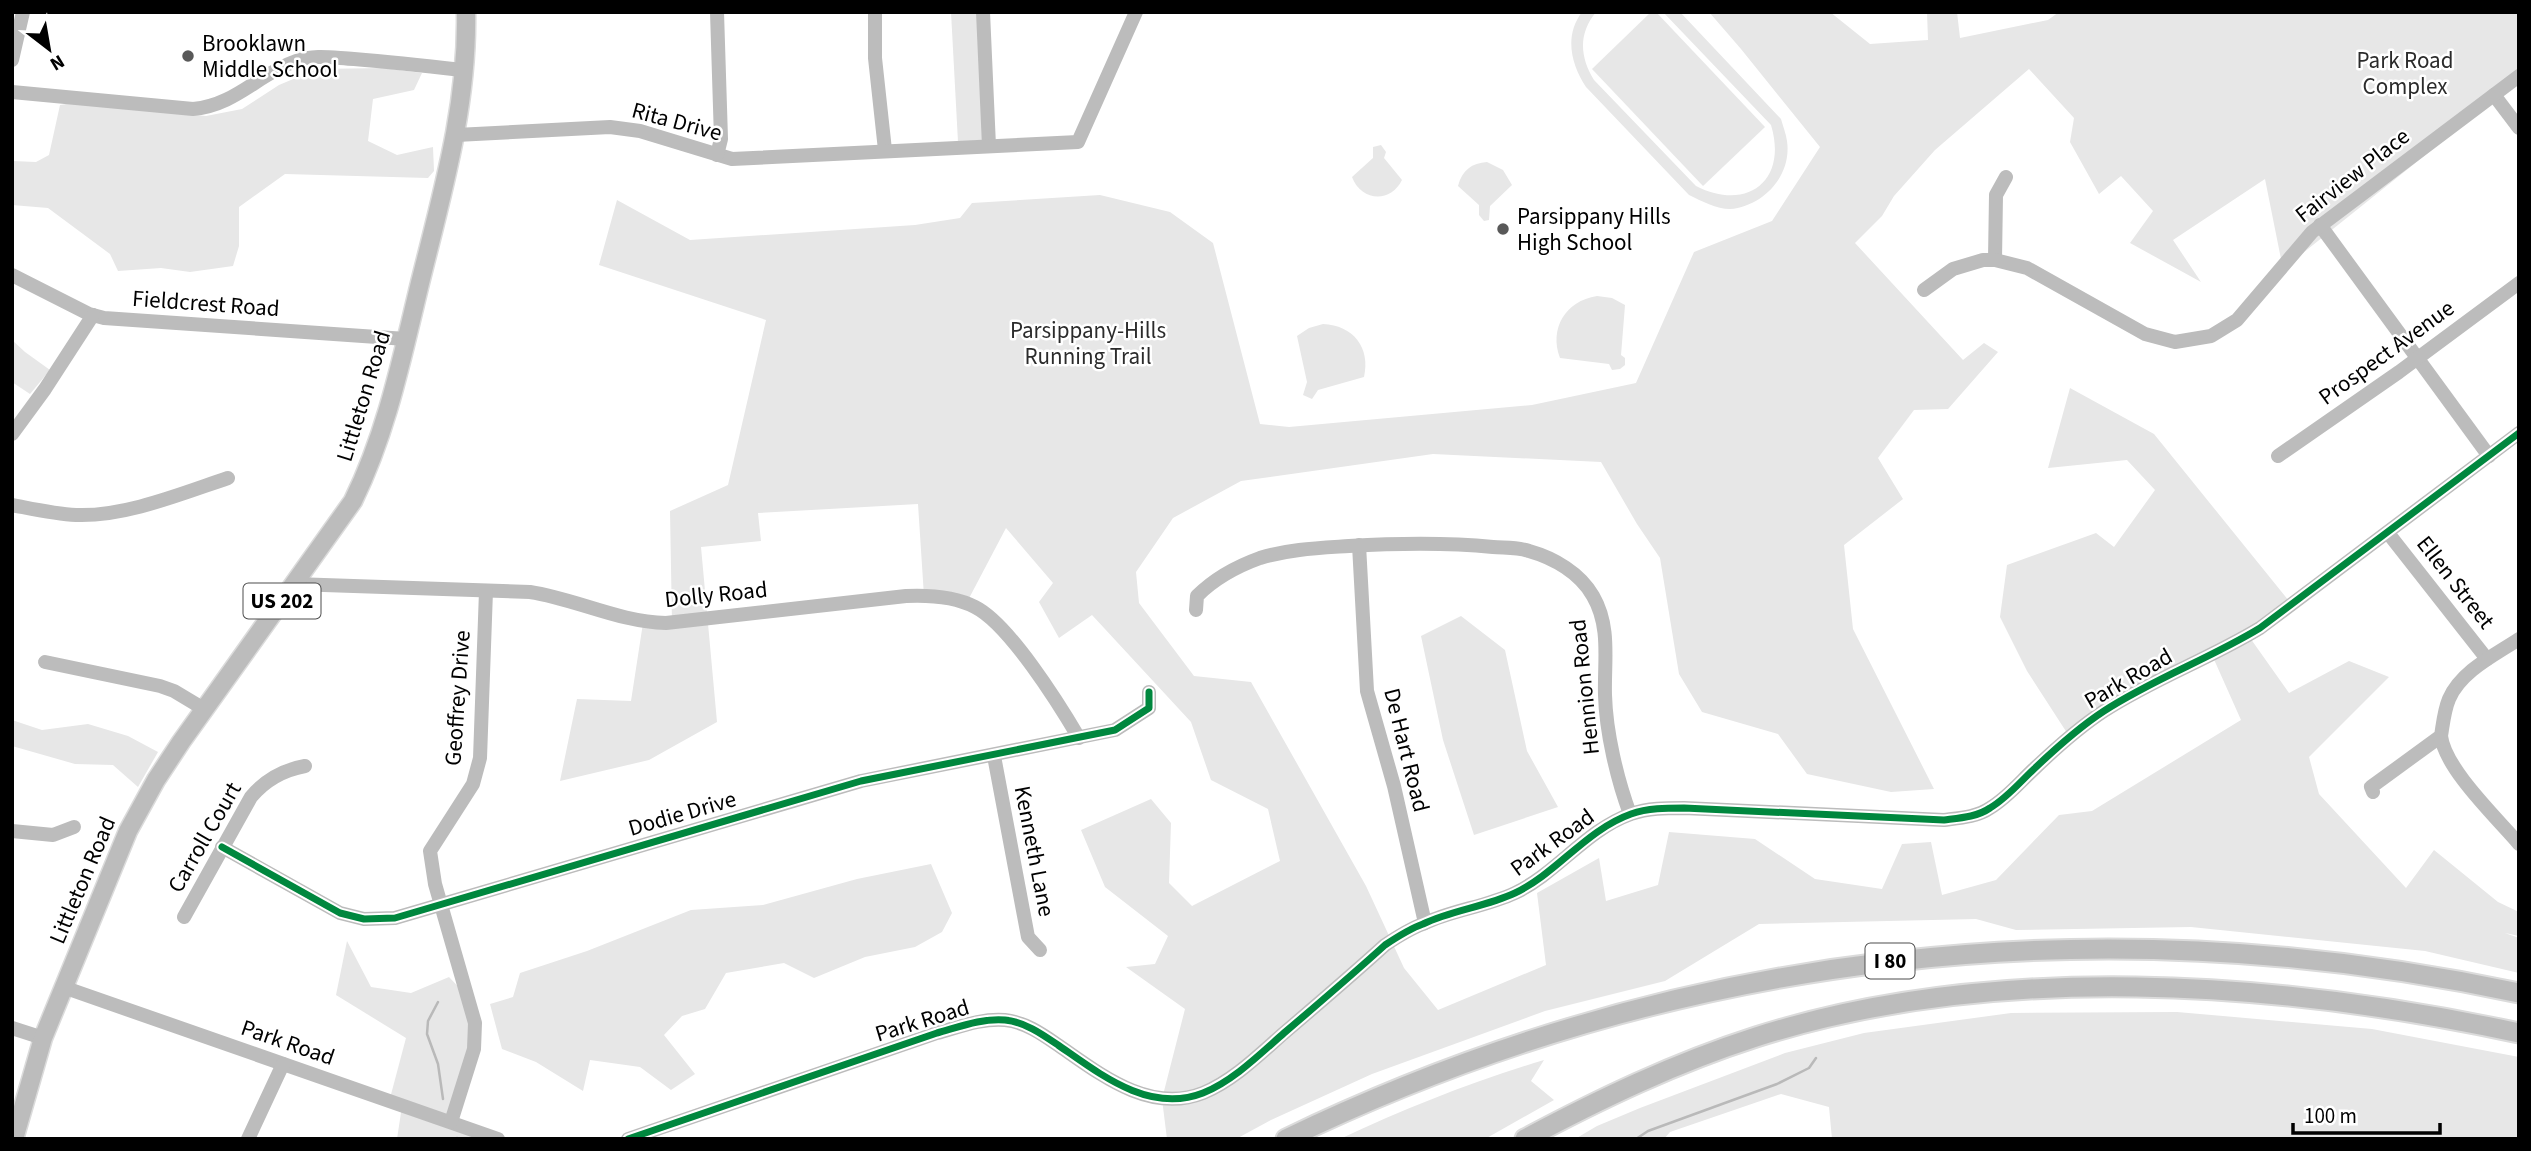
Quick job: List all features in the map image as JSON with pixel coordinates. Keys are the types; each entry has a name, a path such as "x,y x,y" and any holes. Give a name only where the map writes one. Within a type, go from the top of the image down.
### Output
{"highway":[{"name":"I 80","path":"1286,1139 1372,1099 1537,1037 1676,999 1796,975 1892,961 1992,951 2185,949 2382,967 2438,975 2519,993"},
{"name":"I 80","path":"1525,1139 1587,1105 1687,1061 1757,1037 1859,1011 1978,993 2071,988 2143,988 2263,994 2400,1010 2519,1033"}],"main road":[{"name":"Littleton Road","path":"12,1112 128,831 156,780 353,501 367,473 378,444 406,339 456,135 466,12"},
{"name":"Littleton Road","path":"14,1139 41,1042"}],"street":[{"path":"12,60 23,12"},
{"path":"717,12 721,139 717,156"},
{"path":"875,12 875,58 885,150"},
{"path":"983,12 989,146"},
{"name":"Rita Drive","path":"456,135 610,127 640,131 732,159 1078,142 1136,12"},
{"path":"12,92 193,109 219,104 282,67 308,57 332,56 463,70"},
{"name":"Fairview Place","path":"1924,290 1953,269 1983,260 1995,260 2027,268 2145,334 2160,339 2187,341 2210,336 2238,320 2284,263 2320,225 2519,76"},
{"path":"2494,94 2519,128"},
{"path":"1995,260 1996,195 2006,177"},
{"path":"2320,225 2489,456"},
{"name":"Fieldcrest Road","path":"12,275 93,315 124,321 406,339"},
{"name":"Prospect Avenue","path":"2278,456 2417,359 2519,283"},
{"path":"12,434 93,315"},
{"name":"Park Road","path":"628,1139 924,1038 985,1020 1003,1020 1027,1026 1102,1076 1140,1094 1156,1098 1191,1097 1205,1092 1241,1069 1385,946 1424,923 1518,892 1612,822 1630,814 1663,808 1684,808 1944,820 1990,809 2072,734 2144,687 2230,646 2260,628 2519,433"},
{"path":"12,505 75,515 96,515 141,505 228,478"},
{"name":"Ellen Street","path":"2388,533 2487,659"},
{"name":"Hennion Road","path":"1196,610 1197,596 1221,576 1239,566 1287,552 1402,542 1447,542 1521,549 1550,560 1572,572 1583,582 1599,607 1603,620 1605,697 1619,783 1630,814"},
{"name":"De Hart Road","path":"1359,545 1367,691 1394,786 1424,923"},
{"name":"Dolly Road","path":"294,584 549,595 633,620 666,623 906,596 934,596 963,602 994,619 1051,694 1079,738"},
{"name":"Geoffrey Drive","path":"451,1122 474,1049 475,1023 431,867 430,851 434,841 463,802 477,772 480,758 486,591"},
{"path":"2519,639 2487,659 2462,680 2454,690 2445,712 2441,736 2442,744 2464,780 2519,844"},
{"path":"45,662 160,685 204,709"},
{"name":"Dodie Drive","path":"222,847 340,912 364,919 395,918 861,781 1115,730 1149,708 1149,692"},
{"path":"2373,792 2371,787 2441,736"},
{"name":"Kenneth Lane","path":"994,756 1028,937 1040,950"},
{"name":"Carroll Court","path":"184,917 222,847 261,784 291,769 305,766"},
{"path":"12,831 53,835 74,827"},
{"name":"Park Road","path":"63,987 498,1139"},
{"path":"12,1028 41,1042"},
{"path":"248,1139 283,1064"}],"green space":[{"path":"951,12 978,12 985,140 958,142"},
{"path":"1582,12 1596,12 1586,29 1583,46 1586,63 1594,80 1696,186 1715,193 1747,193 1759,186 1768,176 1774,162 1775,145 1771,125 1663,12 1680,12 1781,119 1787,138 1787,154 1785,166 1773,187 1754,202 1730,209 1714,206 1689,195 1586,87 1573,59 1571,40 1576,21"},
{"path":"1651,12 1656,12 1765,127 1703,186 1592,69"},
{"path":"1709,12 1830,12 1870,44 1928,40 1927,12 1957,12 1960,38 2048,20 2059,12 2519,12 2519,80 2283,269 2265,179 2173,240 2201,282 2130,243 2153,211 2121,176 2099,194 2070,142 2074,118 2029,69 1935,150 1894,196 1882,216 1855,243 1963,360 1984,343 1998,352 1948,409 1914,410 1878,458 1903,499 1844,545 1853,629 1934,789 1891,792 1807,774 1778,734 1702,712 1679,674 1660,558 1601,462 1433,454 1241,481 1173,518 1136,572 1139,603 1194,676 1251,682 1366,886 1404,968 1438,1010 1546,965 1537,893 1599,858 1606,901 1658,885 1669,832 1755,839 1815,879 1882,889 1902,844 1931,842 1942,895 1996,880 2059,815 2092,811 2241,720 2212,655 2069,736 2027,671 2000,617 2007,565 2096,533 2114,547 2155,490 2127,460 2048,468 2070,388 2154,434 2293,606 2248,635 2289,693 2349,661 2389,677 2309,757 2319,794 2406,888 2434,850 2498,902 2519,912 2519,936 2505,933 2519,938 2519,973 2425,951 2191,927 2016,930 1976,919 1759,924 1665,981 1545,1011 1372,1074 1236,1139 1167,1139 1162,1099 1185,1009 1126,967 1155,964 1168,936 1105,887 1081,830 1151,799 1171,823 1169,883 1192,906 1280,861 1268,809 1211,780 1191,722 1092,615 1059,638 1039,602 1053,583 1006,528 966,604 924,596 918,504 758,513 761,541 701,547 717,722 649,760 560,781 577,699 631,701 643,623 672,623 670,511 728,485 766,320 599,265 617,200 690,240 915,225 960,218 972,203 1100,195 1170,212 1213,243 1260,424 1289,427 1532,405 1636,383 1694,252 1772,221 1820,147"},
{"path":"384,68 422,73 414,90 373,99 368,141 397,155 433,147 434,171 428,178 285,174 239,207 239,246 233,266 190,272 161,268 118,271 110,254 48,208 12,205 12,161 36,162 49,155 60,105 73,103 206,116 242,109 279,85 317,69"},
{"path":"1381,145 1386,152 1384,158 1402,180 1390,193 1383,196 1369,195 1356,185 1352,177 1373,158 1373,147"},
{"path":"1487,162 1503,170 1512,185 1490,206 1489,220 1484,221 1479,215 1479,205 1458,186 1468,168"},
{"path":"1597,296 1612,298 1625,305 1621,355 1625,358 1625,365 1620,369 1612,370 1609,364 1560,358 1557,337 1562,318 1576,304"},
{"path":"1323,324 1343,329 1357,340 1365,357 1364,377 1318,390 1312,399 1303,395 1307,382 1297,336 1309,328"},
{"path":"12,340 50,370 30,394 12,382"},
{"path":"1461,616 1505,650 1527,751 1558,807 1474,835 1443,740 1421,636"},
{"path":"12,720 42,730 88,724 128,736 158,752 138,787 113,765 75,764 12,746"},
{"path":"931,864 952,913 942,932 915,947 865,957 814,978 784,963 726,973 705,1009 682,1016 664,1035 695,1074 671,1090 640,1067 590,1060 583,1091 536,1062 502,1049 490,1004 513,997 520,973 587,951 691,910 763,905 857,879"},
{"path":"347,941 371,987 411,993 449,977 468,997 474,1050 449,1121 486,1139 397,1139 402,1106 389,1102 406,1038 336,995"},
{"path":"2177,1012 2372,1029 2519,1057 2519,1139 1832,1139 1829,1107 1781,1094 1670,1132 1664,1139 1575,1139 1597,1126 1640,1108 1785,1053 1864,1033 2011,1013"},
{"path":"1544,1060 1531,1081 1554,1100 1485,1139 1340,1139 1441,1096"}],"waterway":[{"path":"438,1002 428,1021 427,1034 438,1064 443,1099"},
{"path":"1636,1139 1648,1131 1777,1084 1809,1068 1816,1058"}],"cycle path":[{"path":"628,1139 937,1033 988,1020 1012,1021 1033,1029 1126,1088 1144,1095 1183,1098 1214,1088 1235,1074 1394,939 1434,919 1515,893 1545,874 1600,830 1631,814 1650,809 1684,808 1944,820 1980,813 2002,800 2059,746 2094,718 2142,689 2260,628 2519,433"},
{"path":"222,847 340,913 364,919 395,918 861,781 1115,730 1149,708 1149,692"}],"place":[{"name":"Brooklawn Middle School","path":"188,56"},
{"name":"Parsippany Hills High School","path":"1503,229"}],"park label":[{"name":"Park Road Complex","path":"2405,73"},
{"name":"Parsippany-Hills Running Trail","path":"1088,343"}]}
